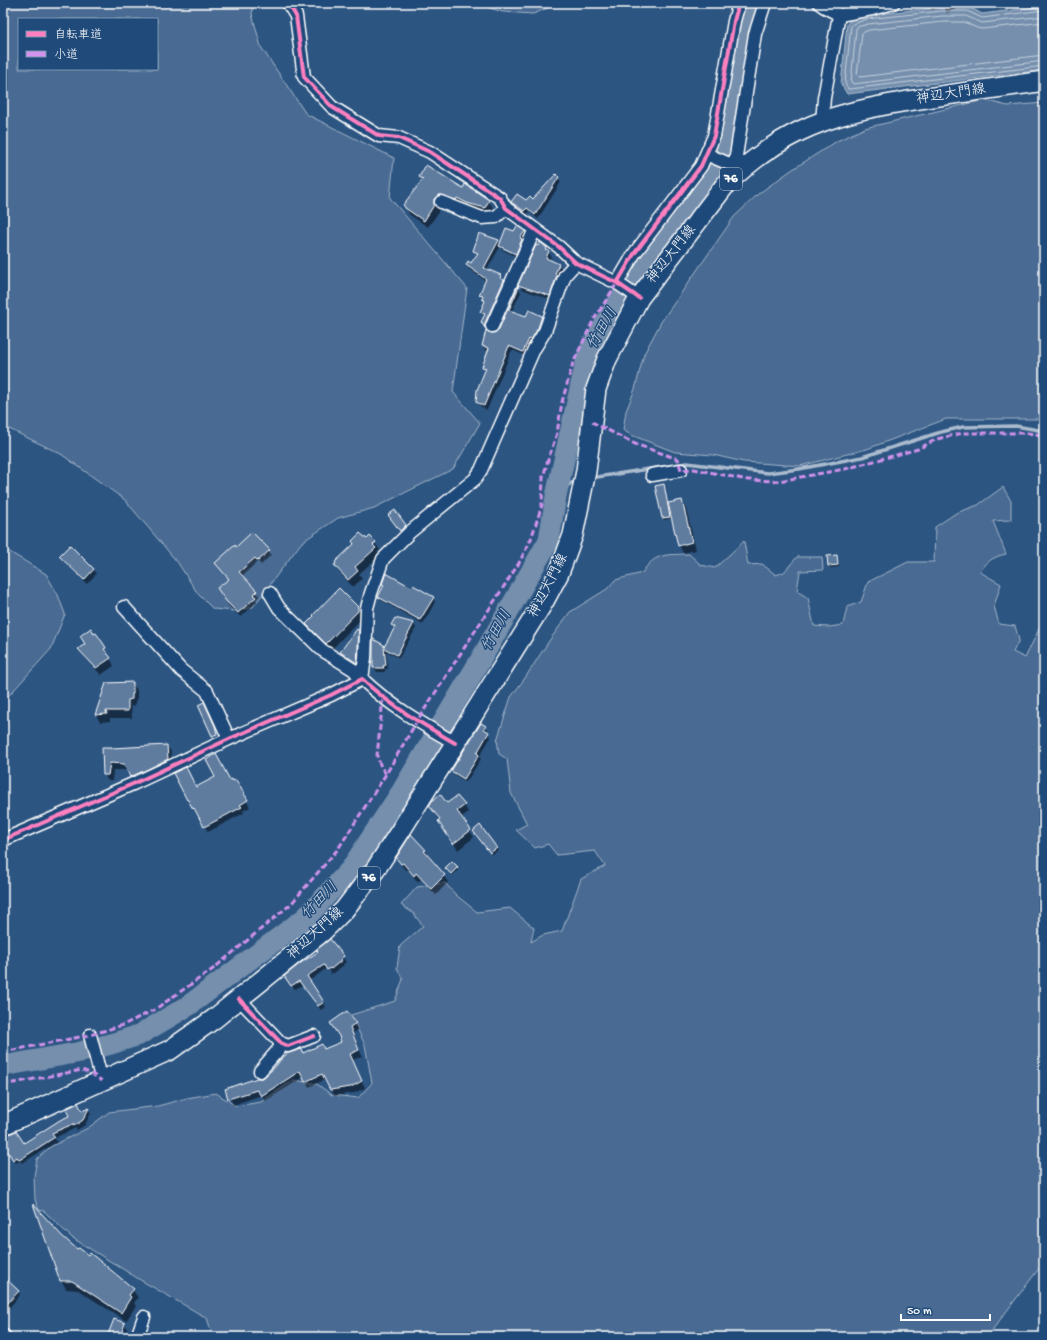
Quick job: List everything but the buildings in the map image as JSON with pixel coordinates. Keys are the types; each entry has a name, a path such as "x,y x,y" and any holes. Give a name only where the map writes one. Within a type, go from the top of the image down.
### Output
{"main road":[{"name":"神辺大門線","path":"3,1125 100,1074 170,1050 214,1019 323,931 344,910 375,870 392,844 451,741 543,603 559,573 573,535 585,480 596,389 607,359 636,296 726,184 735,166 800,131 859,110 921,99 1044,81"}],"street":[{"path":"288,3 296,16 304,77 332,107 379,136 399,138 430,152 500,198 506,208 559,246 576,263 619,284 636,296"},
{"path":"619,284 634,254 701,166 708,154 714,136 734,21 739,3"},
{"path":"708,154 735,166 755,34 765,3"},
{"path":"819,3 826,9 839,15 872,9 893,3"},
{"path":"822,122 824,98 839,15"},
{"path":"441,202 482,218 496,217 506,208"},
{"path":"492,326 535,229"},
{"path":"362,679 366,658 367,608 383,559 410,532 475,479 481,470 534,349 545,331 565,275 576,263"},
{"path":"652,475 680,470"},
{"path":"270,593 279,608 322,650 354,670 383,698 451,741"},
{"path":"124,608 181,670 207,691 229,739"},
{"path":"3,840 135,783 229,739 331,695 362,679"},
{"path":"239,999 281,1043 288,1046 314,1036"},
{"path":"91,1038 100,1074"},
{"path":"260,1071 279,1049 281,1043"},
{"path":"137,1337 144,1317"}],"shaded area":[{"path":"3,3 254,3 252,14 261,47 306,114 394,158 390,198 467,288 453,392 480,423 453,469 374,508 338,518 302,542 253,607 234,611 213,609 198,594 178,563 125,500 61,454 3,426"},
{"path":"473,3 560,3 533,14 503,12"},
{"path":"984,100 1008,106 1044,103 1044,420 946,419 867,449 800,466 744,462 713,455 675,452 631,435 623,430 626,411 635,389 644,354 661,322 734,217 758,194 790,171 837,141 865,128"},
{"path":"1003,487 1011,501 1011,520 993,521 1006,554 991,560 980,572 1001,584 994,606 999,624 1015,626 1019,640 1013,652 1025,658 1044,619 1044,1262 987,1337 273,1337 269,1334 249,1332 248,1337 213,1337 207,1318 142,1281 71,1237 44,1211 39,1210 35,1200 34,1176 37,1159 50,1147 88,1128 109,1112 158,1106 187,1098 216,1093 236,1106 261,1102 294,1080 317,1084 332,1095 358,1098 372,1083 365,1045 351,1015 395,1001 403,979 397,968 400,946 423,926 413,913 401,905 417,887 445,883 456,895 477,912 510,908 534,928 531,942 543,935 562,931 581,879 605,866 595,851 557,855 548,844 535,848 516,830 527,824 511,793 507,759 499,754 497,740 511,697 570,612 607,589 615,580 642,573 652,561 657,558 668,555 689,554 701,565 715,568 744,541 748,565 762,564 776,575 784,572 797,557 822,557 823,570 800,571 797,591 808,598 814,626 829,627 843,625 847,607 861,602 868,582 908,562 934,562 935,527 956,513 978,505"},
{"path":"3,548 46,574 58,595 65,614 51,649 3,702"}],"water":[{"path":"968,6 982,14 1044,6 1044,70 847,94 841,84 847,24 850,20 866,15 942,7"}],"waterway":[{"name":"竹田川","path":"3,1066 81,1052 139,1035 188,1006 305,918 350,870 402,791 481,659 549,540 556,496 588,353 618,302 711,174 724,147 741,44 753,3"},
{"path":"591,478 687,463 768,473 799,469 862,457 941,432 963,427 1016,426 1044,431"},
{"path":"556,496 571,483 577,482"}],"marked path":[{"path":"3,1052 90,1035 123,1025 154,1010 213,969 291,904 338,849 386,774 417,721 519,563 531,539 542,505 543,477 557,433 562,402 573,363 593,321 617,283"},
{"path":"592,422 635,444 678,459 681,470 694,469 748,480 779,481 845,469 918,449 937,439 963,433 1027,433 1044,435"},
{"path":"383,698 377,756 381,767 386,774"},
{"path":"3,1085 82,1070 92,1074 102,1081"}],"cycle path":[{"path":"288,3 296,16 304,77 332,107 379,136 399,138 430,152 500,198 506,208 559,247 576,263 617,283 639,298"},
{"path":"617,283 634,254 701,166 714,136 734,21 739,3"},
{"path":"3,840 135,783 229,739 331,695 362,679 395,706 455,743"},
{"path":"239,999 281,1043 288,1046 314,1036"}]}
